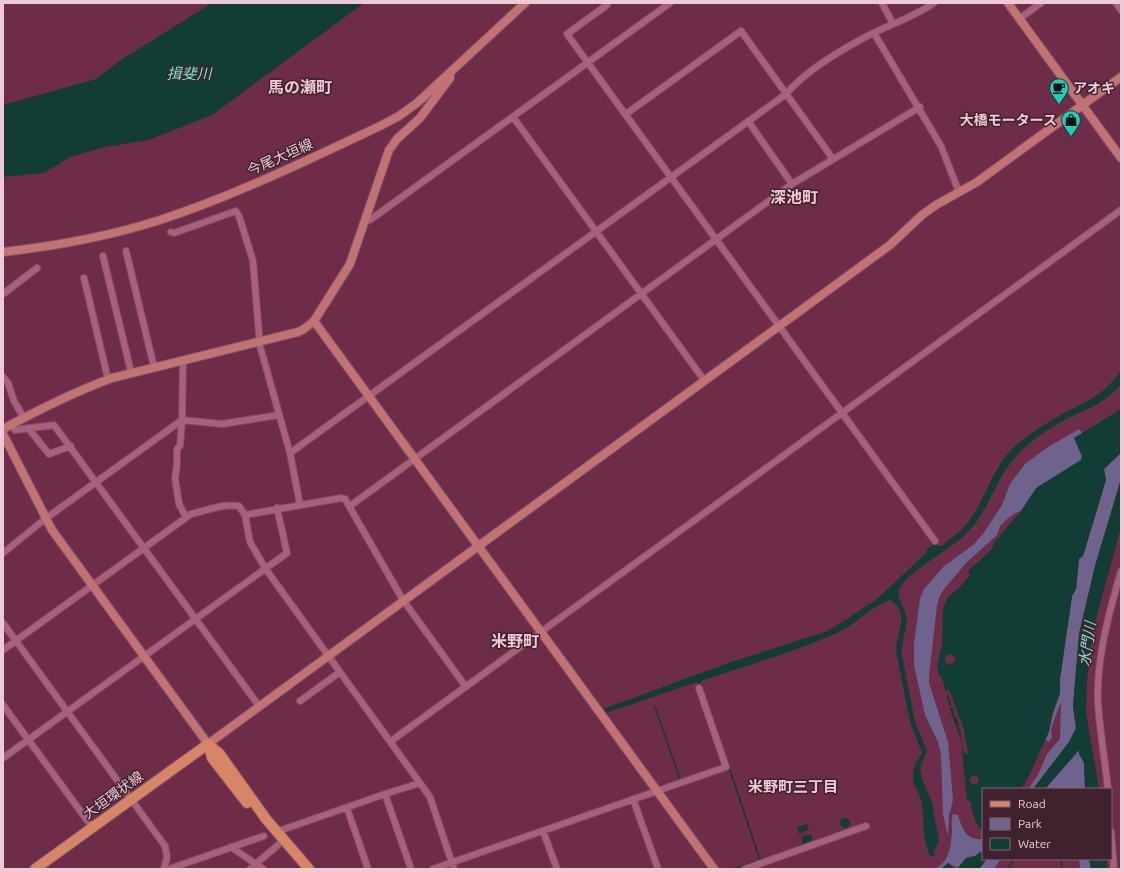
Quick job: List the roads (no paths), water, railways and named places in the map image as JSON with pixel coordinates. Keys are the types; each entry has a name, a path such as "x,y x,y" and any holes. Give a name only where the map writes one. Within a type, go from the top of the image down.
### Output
{"main road":[{"name":"大垣環状線","path":"36,868 208,744"},
{"path":"208,744 219,753 278,845 301,869"},
{"path":"270,832 309,869"}],"street":[{"name":"今尾大垣線","path":"3,252 70,242 132,228 219,199 399,116 417,103 526,3"},
{"path":"606,3 607,5 567,34 843,412 935,541"},
{"path":"365,220 370,220 670,3"},
{"path":"882,3 893,24"},
{"path":"290,453 786,94 795,83 841,52 874,33 914,16 934,3"},
{"path":"1008,3 1121,158"},
{"path":"1019,19 1041,3"},
{"path":"1116,3 1121,10"},
{"path":"626,114 740,31 834,159"},
{"path":"874,33 920,108 941,146 959,192"},
{"path":"3,430 24,418 90,386 131,372 298,332 309,326 314,321 350,264 389,150 397,139 420,118 450,78 450,73"},
{"path":"3,434 45,519 208,744 402,600 890,245 922,215 977,182 1121,77"},
{"path":"350,506 792,184 845,154 920,108"},
{"path":"513,117 704,380"},
{"path":"748,121 792,184"},
{"path":"391,741 1121,210"},
{"path":"171,232 174,233 198,226 236,211 248,240 253,261 258,333 290,453 300,505"},
{"path":"126,251 154,367"},
{"path":"103,256 131,372"},
{"path":"4,292 37,268"},
{"path":"84,278 108,380"},
{"path":"314,321 714,869"},
{"path":"183,360 180,446 177,449 177,465 174,474 179,504 186,517"},
{"path":"3,377 8,383 14,401 24,418"},
{"path":"3,553 45,519 182,420 222,424 279,415"},
{"path":"11,425 15,430 54,425 71,446 259,706"},
{"path":"28,428 49,454 71,446"},
{"path":"245,515 277,508 341,498 345,499 402,600 466,687"},
{"path":"3,650 186,517 212,507 227,505 239,506 245,515 250,542 265,568 430,797 453,866"},
{"path":"3,758 287,553 277,508"},
{"path":"1108,788 1098,703 1099,673 1107,624 1121,571"},
{"path":"3,623 165,846 167,857 166,868 231,847 270,832 347,808 420,782"},
{"path":"300,701 340,672"},
{"path":"433,869 453,866 544,831 726,767 698,688"},
{"path":"3,704 92,827"},
{"path":"385,794 412,869"},
{"path":"633,799 658,869"},
{"path":"347,808 368,869"},
{"path":"745,869 866,826"},
{"path":"544,831 557,869"},
{"path":"1112,844 1114,869"},
{"path":"250,869 278,845"},
{"path":"231,847 263,869"}],"water":[{"name":"揖斐川","path":"212,3 364,3 212,115 149,140 105,147 70,157 44,173 3,177 3,105 96,79 121,60"},
{"path":"1121,370 1121,384 1110,396 1053,427 1034,440 1018,454 1002,476 976,522 967,533 912,574 899,589 899,597 905,613 906,621 902,655 915,722 927,751 920,768 922,779 932,802 939,841 934,851 935,855 931,857 928,850 924,830 922,803 913,779 913,773 917,761 922,753 910,722 896,651 901,624 900,611 890,600 884,602 839,632 805,646 701,681 699,684 697,682 603,714 600,710 734,661 825,632 838,625 877,599 927,552 926,550 935,543 938,546 941,546 962,529 972,517 1001,463 1014,447 1048,422 1104,390 1110,385"},
{"path":"1121,409 1121,453 1104,469 1106,480 1083,556 1079,559 1076,589 1072,596 1060,679 1060,693 1053,712 1049,732 1027,780 1021,788 982,788 981,830 971,808 971,802 967,801 961,740 950,710 942,677 939,675 937,665 942,645 943,609 948,597 958,589 970,575 968,571 992,549 994,543 1021,511 1036,488 1081,460 1082,456 1074,438"},
{"name":"水門川","path":"1121,479 1121,527 1092,634 1087,681 1086,712 1099,788 1085,788 1084,763 1079,754 1079,750 1046,788 1034,788 1069,742 1076,728 1073,706 1079,634 1095,566"},
{"path":"843,818 847,818 849,819 849,827 843,828 840,825 840,821"},
{"path":"807,824 809,830 799,834 797,827"},
{"path":"811,834 813,840 803,844 801,837"},
{"path":"982,851 982,860 986,860 979,869 941,869 948,863 953,868 958,868 965,859 975,856"},
{"path":"1089,860 1107,860 1107,869 1091,869"}],"waterway":[{"path":"655,707 680,779"},
{"path":"729,767 760,860 733,869"},
{"path":"664,792 715,774"},
{"path":"1008,869 1013,860"},
{"path":"1061,860 1062,869"}],"place":[{"name":"アオキ","path":"1059,105"},
{"name":"大橋モータース","path":"1071,137"}],"district":[{"name":"馬の瀬町","path":"300,87"},
{"name":"深池町","path":"794,197"},
{"name":"米野町","path":"515,641"},
{"name":"米野町三丁目","path":"793,786"}]}
